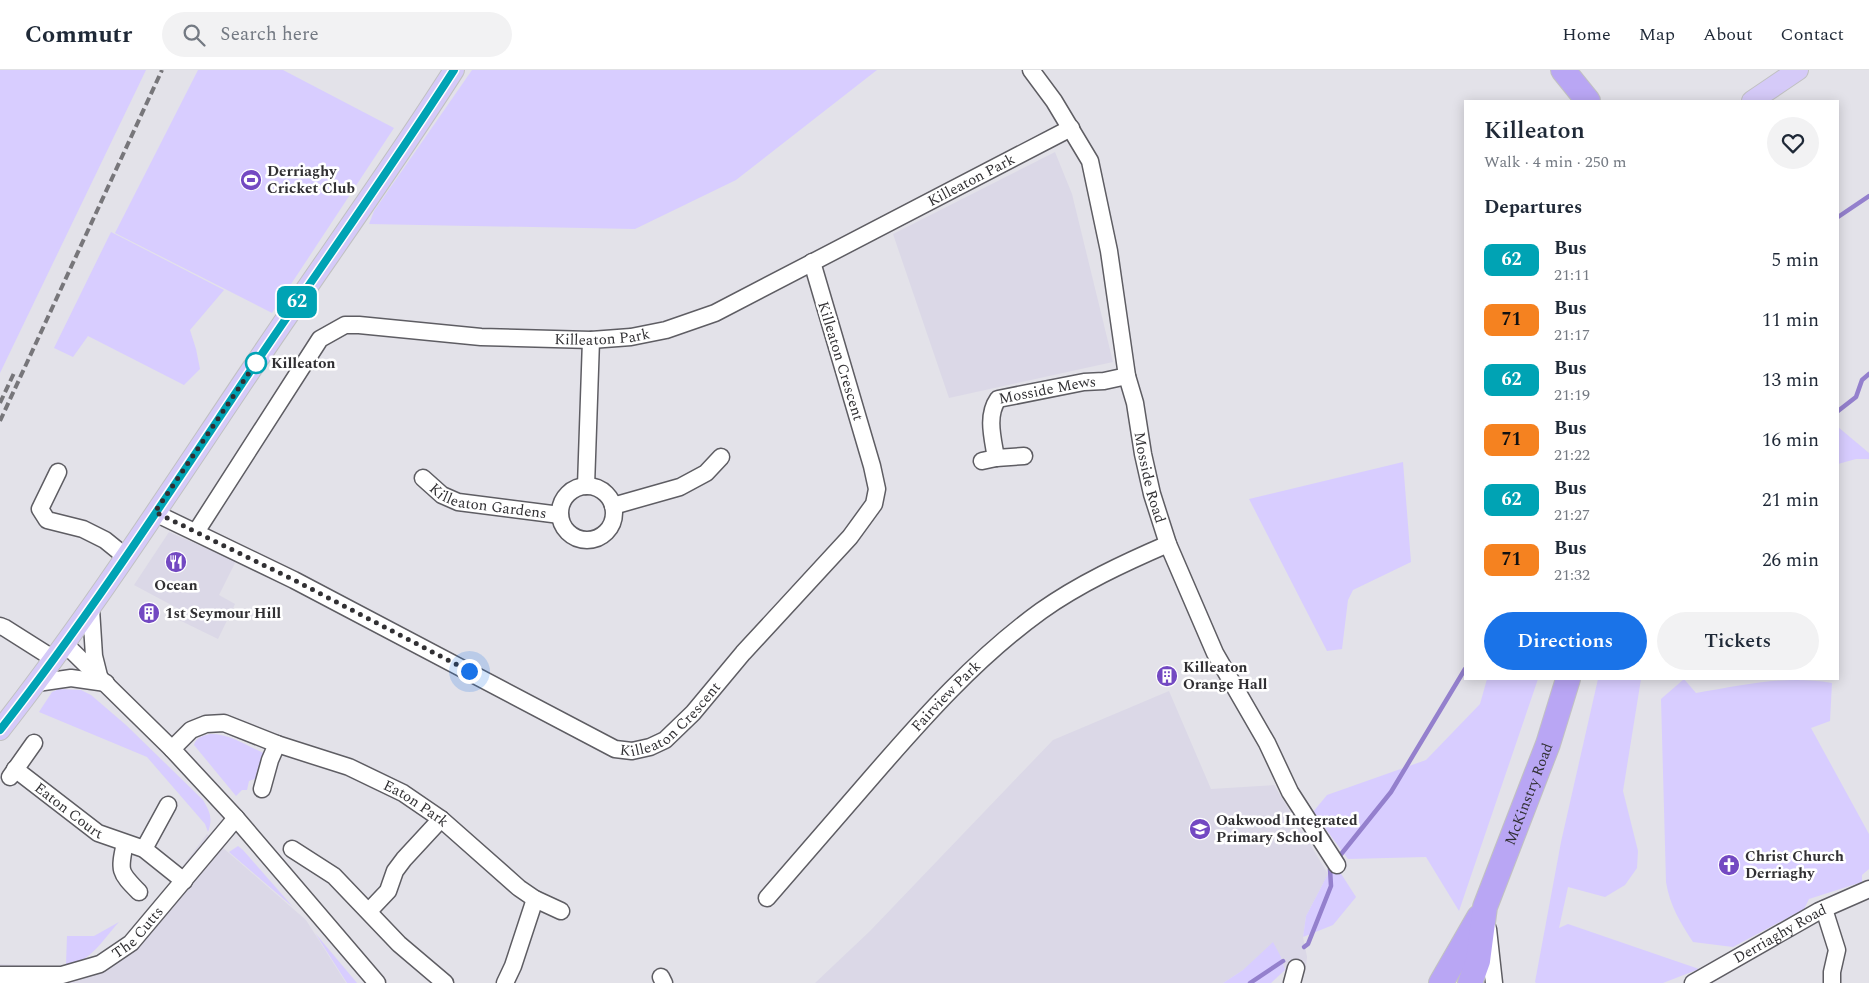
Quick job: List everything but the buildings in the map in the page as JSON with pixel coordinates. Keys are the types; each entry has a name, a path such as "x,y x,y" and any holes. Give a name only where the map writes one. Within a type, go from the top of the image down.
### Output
{"highway":[{"path":"1563,70 1587,100"},
{"name":"McKinstry Road","path":"1441,983 1485,907 1548,744 1568,680"},
{"name":"McKinstry Road","path":"1470,983 1478,961 1485,907"},
{"path":"1455,983 1481,933"}],"main road":[{"path":"0,730 91,609 303,292 415,131 454,70"},
{"path":"1753,100 1798,70"},
{"path":"1770,100 1798,70"}],"street":[{"name":"Mosside Road","path":"1031,70 1071,128 1090,161 1109,251 1127,376 1134,403 1146,470 1168,544 1215,653 1267,743 1290,792 1334,861"},
{"name":"Killeaton Park","path":"196,532 320,339 345,325 481,337 591,340 631,337 666,330 715,313 1071,128"},
{"name":"Killeaton Crescent","path":"155,512 294,580 615,749 632,751 650,747 665,740 693,713 743,653 850,537 874,504 877,489 872,466 812,262"},
{"path":"591,340 586,486 593,486 606,494 613,506 680,487 706,473 721,457"},
{"name":"Mosside Mews","path":"1024,456 989,460 992,407 998,399 1084,382 1104,381 1127,376"},
{"path":"58,472 40,509 47,520 83,529 105,540 126,557"},
{"name":"Killeaton Gardens","path":"423,478 442,495 458,502 560,515"},
{"name":"Killeaton Gardens","path":"586,486 570,492 560,506 562,524 567,531 582,539 591,539 599,536 611,524 613,506"},
{"name":"Fairview Park","path":"767,898 895,750 953,687 1005,640 1042,611 1081,586 1168,544"},
{"path":"91,609 94,656 103,680"},
{"path":"0,626 60,651 103,680 172,749 236,818 377,983"},
{"path":"37,683 71,678 103,680"},
{"name":"Eaton Park","path":"172,749 191,730 206,724 215,723 235,726 258,738 349,767 403,793 441,819 518,888 535,899 561,911"},
{"name":"Eaton Court","path":"34,743 13,773 98,834 144,850 184,880"},
{"path":"262,789 270,760 277,744"},
{"path":"144,850 168,805"},
{"name":"The Cutts","path":"0,975 62,975 100,964 131,943 236,818"},
{"path":"369,911 388,891 395,871 404,859 441,819"},
{"path":"126,843 121,863 122,872 139,892"},
{"path":"292,849 334,876 399,944 445,983"},
{"name":"Derriaghy Road","path":"1693,983 1824,909 1869,889"},
{"path":"505,983 513,966 535,899"},
{"path":"1485,907 1493,961 1494,983"},
{"path":"1824,909 1837,950 1832,972 1832,983"}],"shaded area":[{"path":"0,70 146,70 0,373"},
{"name":"Derriaghy Cricket Club","path":"198,70 283,70 394,128 272,313 115,233"},
{"path":"472,70 877,70 736,180 635,229 369,224 374,211"},
{"path":"1055,152 1072,194 1113,362 949,398 893,234"},
{"path":"111,232 224,290 190,330 200,369 184,385 88,336 73,357 54,348"},
{"path":"1839,428 1869,453 1869,459 1856,459 1839,464"},
{"path":"1403,462 1411,562 1353,590 1348,600 1342,649 1327,651 1249,499"},
{"path":"169,532 236,561 219,595 235,604 218,639 175,618 179,609 134,585"},
{"path":"1487,680 1538,680 1459,911 1426,857 1348,859 1313,812 1327,795 1426,760 1480,704"},
{"path":"1598,680 1641,680 1623,791 1638,851 1637,868 1625,885 1605,897 1568,887 1559,928 1568,924 1699,969 1663,983 1536,983 1561,842"},
{"path":"1683,680 1696,693 1747,684 1781,681 1797,680 1832,683 1830,721 1811,728 1869,834 1869,869 1862,875 1862,882 1809,899 1804,909 1733,947 1693,942 1676,914 1666,882 1661,699"},
{"path":"59,689 81,690 91,695 126,725 203,800 210,815 208,832 205,824 147,757 39,712 52,692"},
{"path":"1169,691 1211,789 1274,785 1328,874 1306,916 1303,937 1307,957 1306,967 1285,970 1281,957 1243,970 1223,983 815,983 870,931 1053,740"},
{"path":"210,734 232,738 266,754 257,778 249,781 247,790 242,790 236,796 194,745 202,736"},
{"path":"207,834 306,920 346,983 0,983 0,964 65,967 96,960 133,932"},
{"path":"238,846 243,850 293,907 229,852"},
{"path":"1338,869 1356,897 1333,925 1303,937 1306,916 1328,874"},
{"path":"119,922 89,955 75,963 66,964 67,936 94,936"},
{"path":"315,933 357,983 347,983"},
{"path":"1273,942 1285,970 1271,983 1223,983 1243,970"}],"waterway":[{"path":"1839,216 1869,196"},
{"path":"1839,410 1856,397 1862,380 1869,374"},
{"path":"1338,858 1391,792 1464,671"},
{"path":"1304,947 1308,944 1331,886 1330,869 1333,864"},
{"path":"1250,983 1283,961"}],"railway":[{"path":"0,421 162,70"},
{"path":"0,403 15,371"}],"bus line":[{"name":"62","path":"0,730 91,609 303,292 415,131 454,70"}],"place":[{"name":"Derriaghy Cricket Club","path":"251,180"},
{"name":"Killeaton","path":"256,363"},
{"name":"Ocean","path":"176,562"},
{"name":"1st Seymour Hill","path":"149,613"},
{"name":"Killeaton Orange Hall","path":"1167,676"},
{"name":"Oakwood Integrated Primary School","path":"1200,829"},
{"name":"Christ Church Derriaghy","path":"1729,865"}],"route":[{"path":"256,363 257,361 155,512 294,580 469,671"}]}
